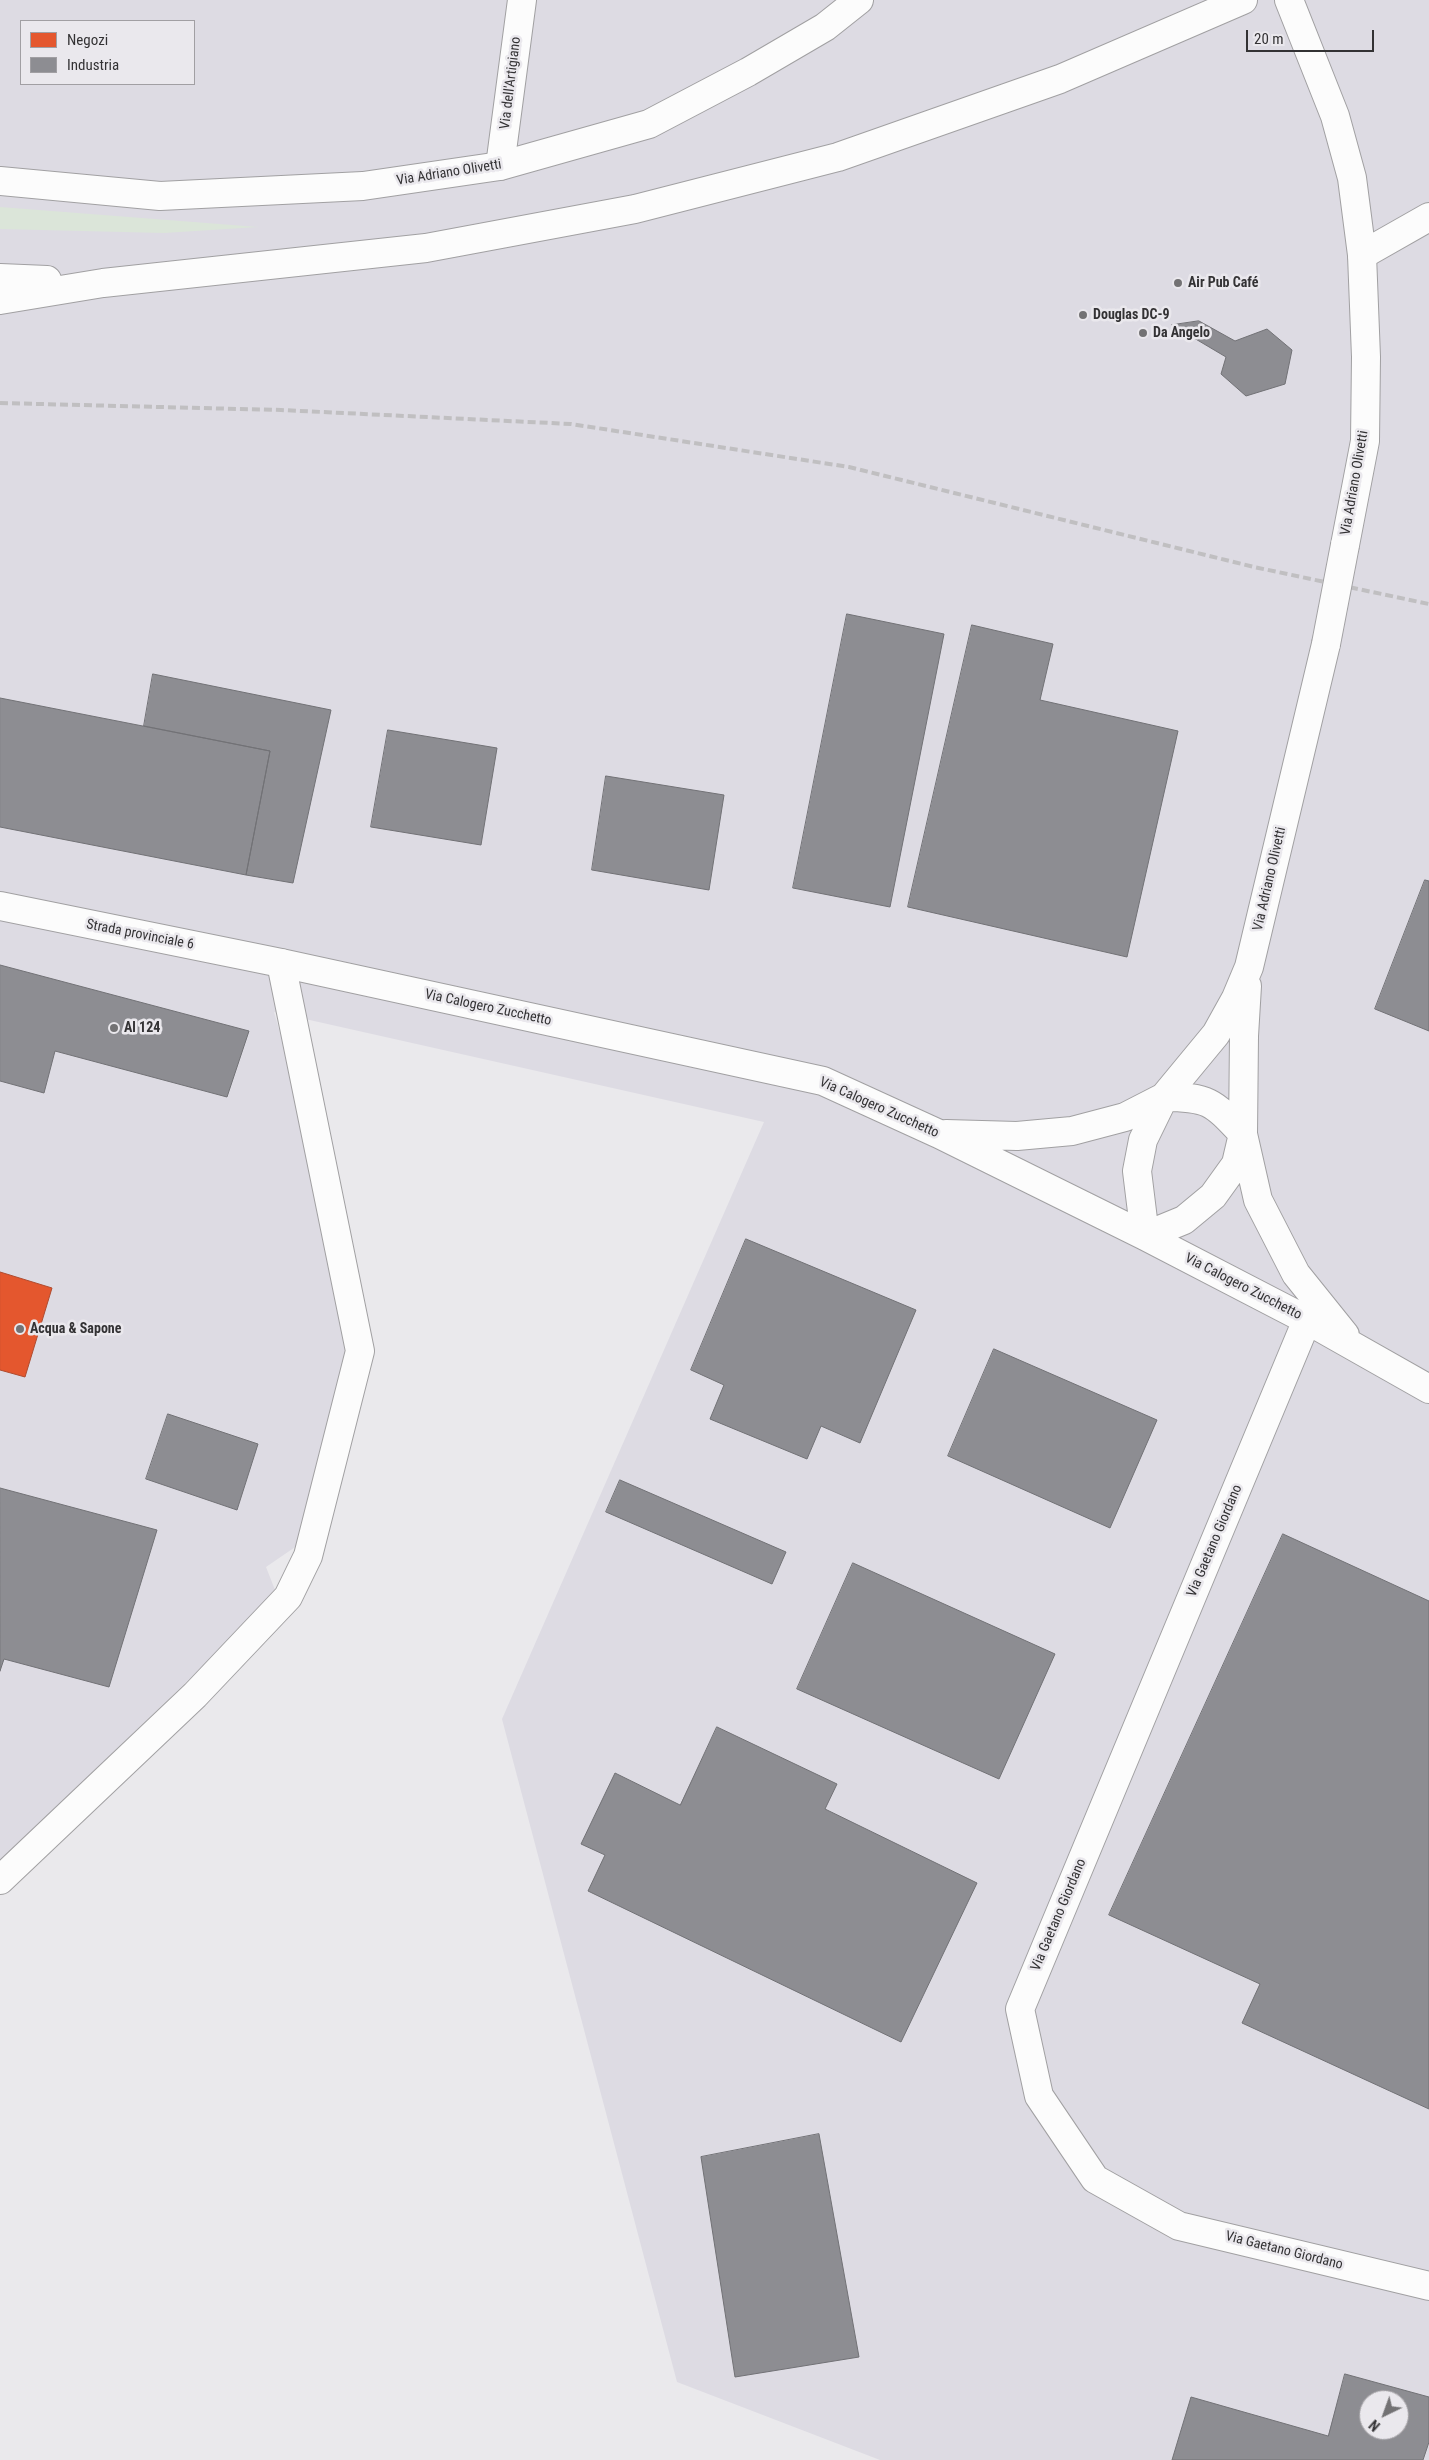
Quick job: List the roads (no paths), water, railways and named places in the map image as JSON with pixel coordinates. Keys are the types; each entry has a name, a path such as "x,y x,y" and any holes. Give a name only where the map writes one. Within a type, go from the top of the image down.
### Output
{"main road":[{"name":"Via dell'Artigiano","path":"500,166 522,0"},
{"name":"Via Adriano Olivetti","path":"0,181 160,196 363,186 500,166 649,124 748,72 816,32 859,0"},
{"path":"0,300 103,283 426,248 635,209 838,157 1060,79 1243,0"},
{"name":"Via Adriano Olivetti","path":"1249,967 1236,998 1216,1034 1164,1096 1143,1140 1137,1171 1145,1236 1184,1220 1213,1196 1236,1164 1243,1134 1244,1036 1249,967 1326,644 1364,441 1366,357 1362,255 1352,178 1335,116 1289,0"},
{"path":"1362,255 1429,216"},
{"path":"0,278 103,283"},
{"name":"Strada provinciale 6","path":"0,906 281,963"},
{"path":"0,1880 195,1695 282,1604 288,1597 308,1556 360,1351 281,963"},
{"name":"Via Calogero Zucchetto","path":"281,963 823,1081 939,1134 1145,1236 1307,1320 1429,1388"},
{"name":"Via Adriano Olivetti","path":"939,1134 1017,1136 1072,1131 1125,1117 1164,1096"},
{"path":"1164,1096 1194,1097 1216,1106 1243,1134"},
{"name":"Via Adriano Olivetti","path":"1243,1134 1258,1200 1296,1274 1354,1346"},
{"name":"Via Gaetano Giordano","path":"1307,1320 1020,2009 1039,2096 1095,2179 1179,2226 1429,2286"}],"railway":[{"path":"0,403 281,410 571,424 849,467 1254,567 1429,604"}],"place":[{"name":"Air Pub Café","path":"1178,283"},
{"name":"Douglas DC-9","path":"1083,315"},
{"name":"Da Angelo","path":"1143,333"},
{"name":"Al 124","path":"114,1028"},
{"name":"Acqua & Sapone","path":"20,1329"}]}
